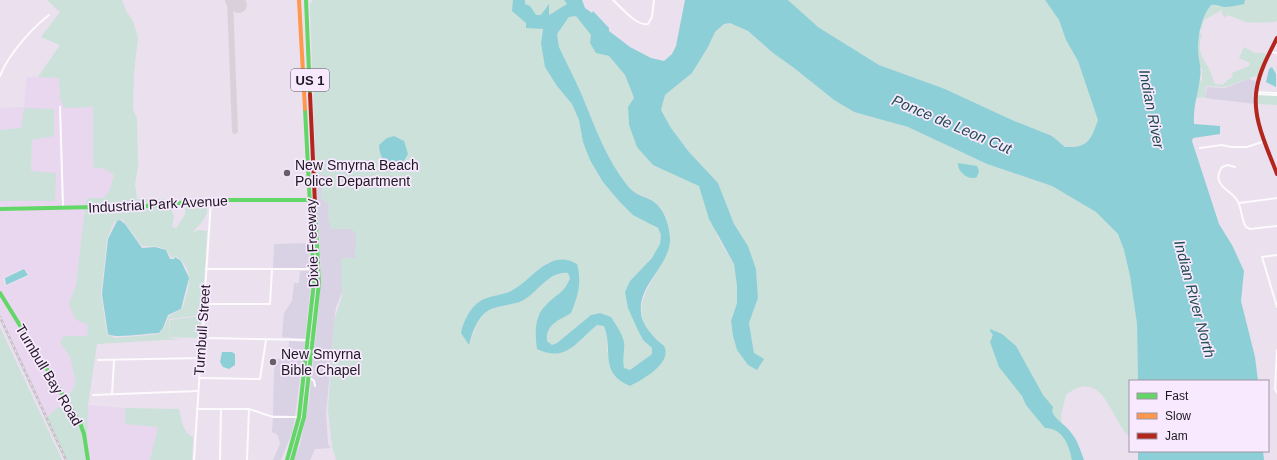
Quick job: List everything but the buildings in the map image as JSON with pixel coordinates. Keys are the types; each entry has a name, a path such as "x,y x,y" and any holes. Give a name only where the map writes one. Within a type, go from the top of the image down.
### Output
{"main road":[{"name":"Dixie Freeway","path":"287,460 302,417 317,270 299,0"},
{"name":"Dixie Freeway","path":"306,0 313,200"},
{"path":"1277,38 1274,50 1260,76 1256,93 1258,114 1277,174"},
{"name":"Industrial Park Avenue","path":"0,209 146,206 211,200 313,200"},
{"name":"Turnbull Bay Road","path":"0,293 80,423 84,434 88,460"},
{"name":"Dixie Freeway","path":"292,460 309,377 311,340"}],"street":[{"path":"613,0 639,23 645,25 648,24 652,17 654,0"},
{"path":"0,76 7,61 41,21 49,15"},
{"path":"300,24 307,24"},
{"path":"1274,50 1277,53"},
{"path":"1256,93 1277,94"},
{"path":"60,107 63,207"},
{"path":"1200,148 1222,145 1231,147 1248,147 1266,141"},
{"path":"1235,167 1225,166 1220,171 1219,176 1224,189 1236,198 1239,203 1246,227 1250,229 1277,226"},
{"path":"1239,203 1277,198"},
{"name":"Turnbull Street","path":"194,460 211,200"},
{"path":"1277,255 1262,257 1277,307"},
{"path":"206,269 317,270"},
{"path":"204,304 270,304 272,270"},
{"path":"202,338 311,340"},
{"path":"199,378 260,379 266,340"},
{"path":"1277,350 1275,388 1277,393"},
{"path":"98,360 200,358"},
{"path":"112,394 114,360"},
{"path":"309,377 314,381 315,386"},
{"path":"93,395 198,391"},
{"path":"197,409 249,409 273,417 302,417"},
{"path":"220,460 221,409"},
{"path":"248,460 249,409"}],"shaded area":[{"path":"27,77 59,77 60,99 93,107 93,166 105,169 114,175 109,192 104,198 87,198 85,206 64,206 61,105 59,106 62,206 0,208 0,153 1,201 31,171 32,140 21,128 0,130 0,108 24,107"},
{"path":"1249,79 1258,82 1255,104 1205,98 1207,87 1225,88"},
{"path":"316,174 328,175 328,183 323,184 321,198 329,204 328,215 331,229 353,229 357,236 356,258 336,307 326,414 328,444 331,448 315,449 310,460 293,460 300,445 309,401 319,304 321,274"},
{"path":"85,208 76,285 69,304 88,325 87,336 64,336 76,383 67,399 0,291 0,211","holes":["24,268 29,273 28,276 5,286 3,281 4,277"]},
{"path":"309,243 310,268 273,268 274,244"},
{"path":"300,271 311,271 312,273 305,339 282,337 284,313 292,301 294,283 299,283"},
{"path":"0,295 65,401 45,419 0,321"},
{"path":"289,341 305,342 295,416 273,415 274,370 278,359 288,359"},
{"path":"88,405 125,408 126,424 158,427 150,460 89,460 87,447"},
{"path":"273,418 295,418 292,433 281,460 273,460 280,444 278,435 272,432"}],"green space":[{"path":"47,0 122,0 126,11 133,21 138,38 134,72 133,109 137,119 138,167 135,184 137,199 167,199 169,203 85,206 87,198 104,198 109,192 114,175 105,169 93,167 93,107 65,108 60,99 59,78 38,77 60,45 41,37 60,12"},
{"path":"313,0 564,0 568,4 550,14 543,24 541,43 557,86 572,104 579,120 583,142 653,226 660,231 661,238 659,246 648,263 630,281 643,340 652,348 652,354 630,370 623,368 622,359 624,344 600,313 591,315 557,343 552,345 547,341 548,332 554,322 565,316 580,276 549,262 510,292 479,302 469,344 479,321 489,310 495,307 522,301 555,275 568,273 570,278 564,289 548,302 538,321 548,354 587,333 597,325 604,326 608,338 607,352 630,386 664,346 652,335 645,325 642,315 642,305 649,285 668,250 670,239 668,226 663,211 660,207 652,200 630,189 613,164 601,141 581,93 559,47 557,34 569,17 576,16 587,28 604,55 609,56 625,75 634,99 628,107 629,125 688,179 699,185 718,238 734,264 737,286 737,303 731,321 737,350 748,365 757,369 749,323 758,298 756,269 748,246 734,224 718,183 689,152 671,128 661,110 665,95 692,73 708,47 715,32 724,24 730,23 748,31 773,53 834,100 854,112 908,127 987,164 1052,186 1096,212 1118,234 1124,250 1130,276 1137,324 1138,380 1129,380 1129,436 1123,429 1105,399 1098,391 1089,387 1079,388 1066,395 1061,415 1062,424 1076,439 1084,460 336,460 332,446 328,410 334,321 342,296 341,258 355,258 356,235 352,229 331,229 328,215 329,204 321,198 322,186 328,183 328,176 316,174 310,4"},
{"path":"788,0 1045,0 1059,20 1066,40 1078,61 1099,120 1093,133 1087,141 1079,146 1065,147 1052,136 1012,120 945,89 879,65 818,27"},
{"path":"1244,0 1277,0 1277,21 1262,23 1245,22 1227,15 1226,18 1222,14 1222,10 1204,20 1201,30 1199,29 1205,11 1213,3"},
{"path":"1199,33 1202,34 1200,52 1210,70 1215,84 1223,85 1227,80 1233,77 1232,73 1249,66 1250,63 1239,58 1244,47 1255,53 1265,53 1266,56 1259,75 1225,87 1206,86 1205,97 1196,98 1199,82 1202,80 1202,68 1198,68 1196,51"},
{"path":"1258,91 1277,92 1277,105 1257,104"},
{"path":"24,108 54,109 54,136 32,140 31,171 56,173 55,201 0,201 0,130 21,128"},
{"path":"205,204 207,208 204,219 193,232 199,230 207,231 202,315 169,319 169,338 182,339 97,344 88,405 87,447 77,416 67,399 76,383 70,356 60,343 64,336 87,336 88,325 75,319 69,304 76,285 85,208 170,205 174,217 172,227 176,228 185,215 186,205","holes":["122,219 142,246 155,246 163,248 167,251 171,258 176,256 182,261 189,274 187,294 182,309 169,316 164,328 159,334 115,338 107,334 101,294 107,239 114,222"]},
{"path":"202,316 201,338 169,337 170,320"},
{"path":"0,327 62,460 0,460"},
{"path":"65,401 83,434 86,460 65,460 45,419"},
{"path":"125,408 179,409 185,429 189,435 193,437 192,460 150,460 158,427 125,424"}],"water":[{"path":"513,0 525,0 525,4 530,6 536,15 541,15 549,4 549,15 567,4 564,0 582,0 585,8 592,13 593,11 609,28 609,31 630,47 651,58 664,61 672,54 676,46 685,0 788,0 818,27 879,65 945,89 1012,120 1052,136 1065,147 1073,147 1084,144 1091,138 1098,120 1078,61 1066,40 1059,20 1045,0 1245,0 1244,4 1231,6 1224,7 1211,5 1202,21 1198,44 1200,74 1194,124 1220,126 1220,134 1193,138 1192,141 1219,224 1232,245 1244,271 1241,301 1255,357 1258,380 1138,380 1137,324 1130,276 1124,250 1118,234 1096,212 1052,186 987,164 908,127 854,112 834,100 773,53 748,31 730,23 724,24 715,32 708,47 692,73 665,95 661,110 671,128 689,152 718,183 734,224 748,246 756,269 758,298 749,323 754,353 764,359 757,370 748,365 737,350 731,321 737,303 737,286 734,264 709,219 699,186 653,165 637,147 629,125 628,107 634,98 625,75 609,56 596,53 590,43 591,35 576,16 569,17 557,34 559,47 581,93 601,141 613,164 627,185 637,194 654,202 662,210 667,220 670,237 669,247 661,265 649,283 641,302 641,316 646,327 664,346 666,352 664,359 655,370 642,380 630,386 620,380 610,367 607,335 604,326 597,325 570,349 563,352 556,354 547,353 537,349 536,326 539,315 542,309 560,293 568,283 570,278 568,273 555,275 522,301 489,310 478,321 469,345 461,333 467,316 476,305 486,298 511,291 542,267 550,263 558,260 567,260 577,264 579,283 576,301 571,313 557,321 548,331 547,341 552,345 557,343 591,315 600,313 611,317 622,335 624,342 624,368 630,370 652,354 652,348 643,340 628,308 625,292 630,281 652,258 660,244 661,235 658,228 633,215 603,182 590,160 583,142 579,120 572,104 557,86 545,67 541,43 543,29 526,28 526,23 512,11"},
{"path":"1272,67 1276,74 1276,87 1266,82 1269,69"},
{"path":"394,136 404,141 408,154 402,164 388,164 382,159 379,145 387,138"},
{"path":"958,163 977,166 979,171 977,177 971,178 964,175 959,170"},
{"path":"120,220 125,224 142,248 155,247 166,250 170,259 174,259 175,257 181,261 189,278 181,309 168,315 163,328 159,333 124,336 108,334 102,294 108,239 117,221"},
{"path":"24,269 28,275 6,285 5,278"},
{"path":"990,329 1002,334 1016,346 1043,395 1053,407 1053,414 1074,437 1084,460 1072,460 1067,443 1061,434 1045,428 1026,405 1022,396 999,367 990,342 993,335"},
{"path":"222,352 232,352 235,354 235,365 229,369 223,367 220,362"},
{"path":"1138,452 1263,452 1264,460 1138,460"}],"taxiway":[{"path":"230,0 235,131"}],"runway":[{"path":"233,0 239,5"}],"railway":[{"path":"0,317 66,460"}],"traffic: fast":[{"path":"306,0 310,94"},
{"path":"287,460 299,417 314,282 305,109"},
{"path":"0,209 146,206 211,200 315,200"},
{"path":"292,460 304,417 319,283 315,204"},
{"path":"0,293 80,423 84,434 88,460"}],"traffic: slow":[{"path":"299,0 305,109"}],"traffic: jam":[{"path":"1277,38 1260,74 1256,98 1256,109 1261,132 1277,174"},
{"path":"310,94 315,204"}],"place":[{"name":"New Smyrna Beach Police Department","path":"287,173"},
{"name":"New Smyrna Bible Chapel","path":"273,362"}],"water label":[{"name":"Indian River","path":"1152,109"},
{"name":"Ponce de Leon Cut","path":"952,124"},
{"name":"Indian River North","path":"1195,299"}]}
